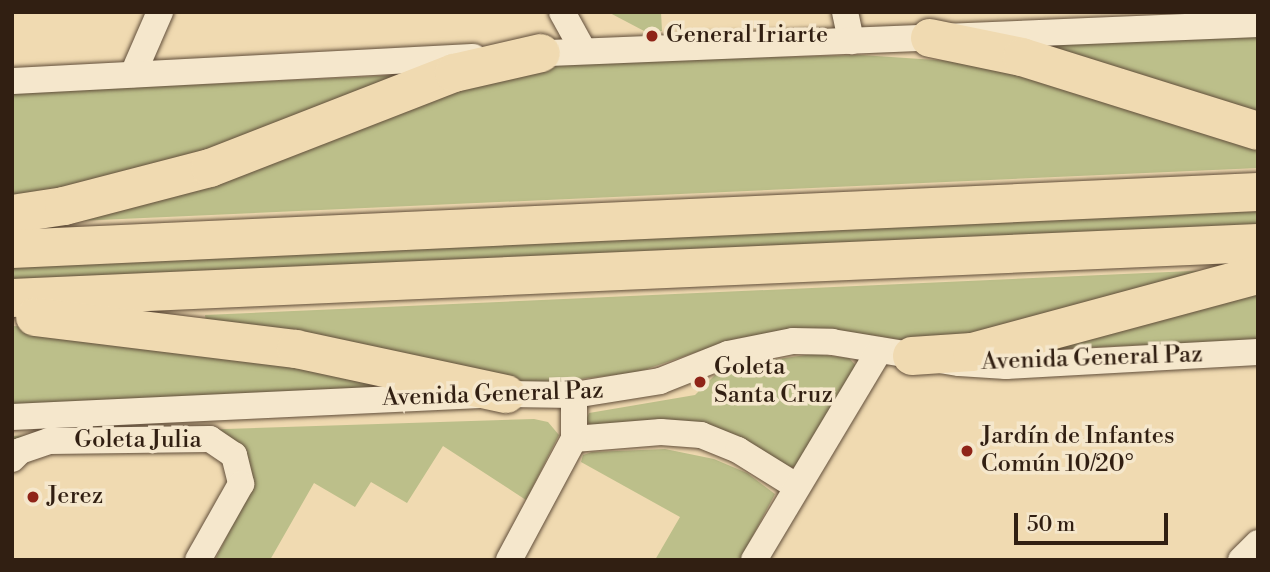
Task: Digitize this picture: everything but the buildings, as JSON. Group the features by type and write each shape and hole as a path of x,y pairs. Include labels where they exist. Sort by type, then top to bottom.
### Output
{"highway":[{"path":"930,38 1022,57 1258,131"},
{"path":"12,214 64,206 175,179 454,73 541,53"},
{"path":"12,249 1258,192"},
{"path":"12,298 1258,243"},
{"path":"896,353 972,352 1258,275"},
{"path":"12,314 296,349 506,394"}],"street":[{"path":"133,74 137,57 160,12"},
{"path":"845,12 850,41"},
{"path":"566,14 583,50"},
{"path":"12,81 583,50 930,38 1152,21 1258,24"},
{"name":"Avenida General Paz","path":"12,417 506,394 575,395 660,380 729,354 783,343 822,341 1006,366 1258,352"},
{"path":"754,560 796,486 896,353"},
{"path":"509,560 574,439 575,395"},
{"path":"574,439 661,432 701,435 738,450 796,486"},
{"name":"Goleta Julia","path":"12,460 20,452 49,441 210,439 234,455 241,484 198,560"},
{"path":"1241,560 1258,543"}],"green space":[{"path":"608,12 661,12 662,31 646,32"},
{"path":"1258,34 1258,119 1037,43"},
{"path":"861,55 951,61 1040,74 1258,140 1258,168 54,222 541,63"},
{"path":"424,74 186,168 12,208 12,93"},
{"path":"1258,211 1258,225 12,281 12,267"},
{"path":"1237,269 1025,330 902,340 837,330 785,330 735,339 638,372 556,382 521,382 206,322 205,315"},
{"path":"1258,286 1258,340 1032,350"},
{"path":"12,326 84,328 450,392 12,407"},
{"path":"813,354 849,358 858,368 798,465 789,468 590,425 586,420 589,413 695,395 716,374 742,364"},
{"path":"534,419 548,422 559,435 526,500 443,446 407,503 371,482 355,507 314,483 270,560 215,560 241,508 235,446 12,445 12,436"},
{"path":"665,449 714,459 747,473 775,494 740,560 655,560 680,517 581,462 583,455 592,452"}],"place":[{"name":"General Iriarte","path":"652,36"},
{"name":"Goleta Santa Cruz","path":"700,382"},
{"name":"Jardín de Infantes Común 10/20°","path":"967,451"},
{"name":"Jerez","path":"33,497"}]}
